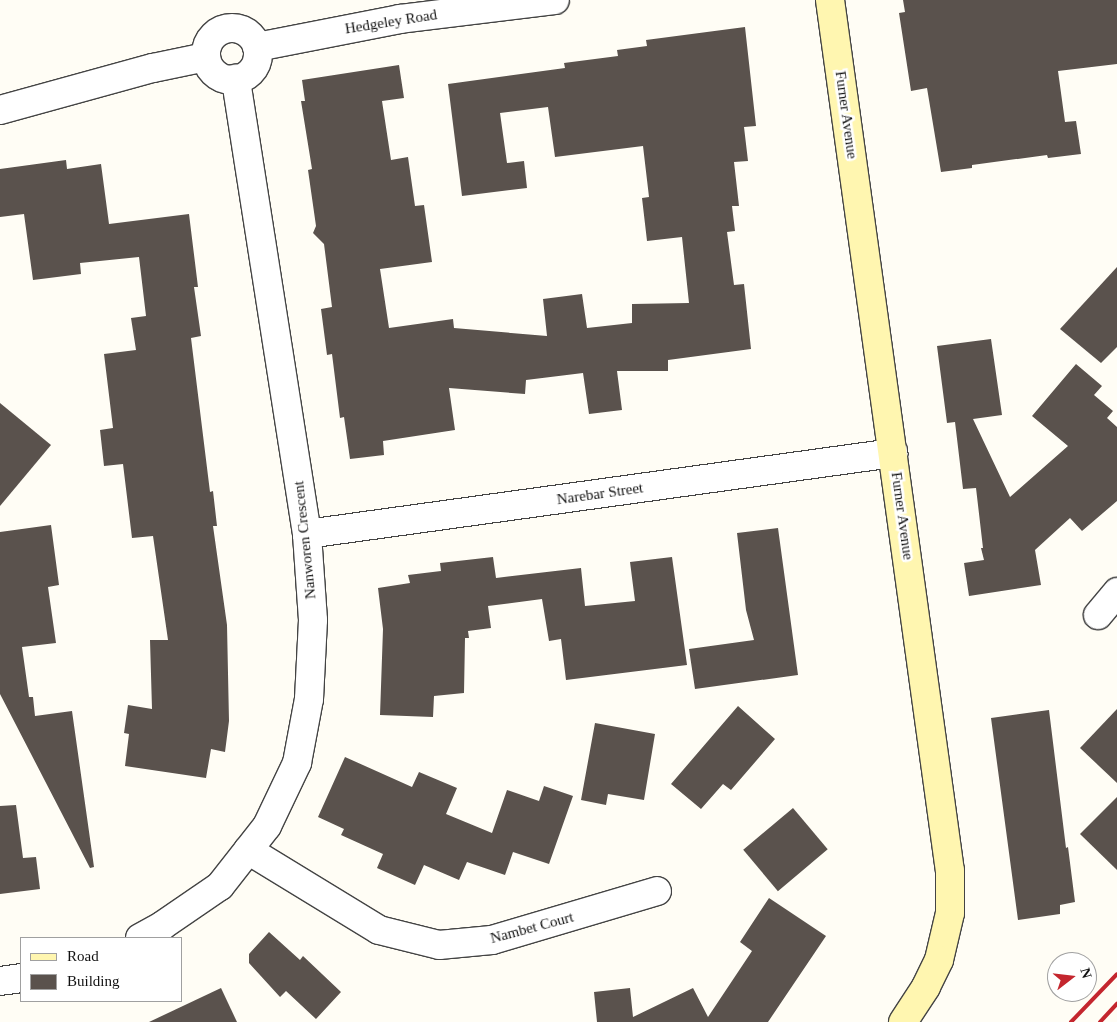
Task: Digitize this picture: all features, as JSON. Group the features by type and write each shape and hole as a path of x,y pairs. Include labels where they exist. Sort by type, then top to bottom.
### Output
{"street":[{"name":"Hedgeley Road","path":"257,47 399,10 555,0"},
{"name":"Furner Avenue","path":"830,0 951,886 950,913 939,960 922,994 903,1022"},
{"path":"227,28 246,32 257,47 258,58 254,68 246,75 236,79 226,79 216,74 210,67 206,57 207,47 211,38 227,28"},
{"path":"0,110 153,68 206,57"},
{"name":"Nanworen Crescent","path":"142,937 163,925 220,886 267,826 297,763 309,699 313,620 307,534 236,79"},
{"name":"Narebar Street","path":"307,534 893,453"},
{"path":"1098,614 1117,592"},
{"name":"Nambet Court","path":"248,850 379,930 438,945 492,940 657,891"},
{"path":"0,981 20,978"}],"building":[{"path":"903,0 1117,0 1117,64 1058,71 1065,122 1076,121 1081,154 1048,158 1047,155 972,165 972,168 941,172 927,88 911,91 899,13 905,12"},
{"path":"745,27 756,126 744,127 748,161 734,162 739,206 732,206 735,231 727,232 734,285 744,284 751,349 668,360 668,371 617,371 622,410 589,414 583,373 526,380 525,394 449,388 455,430 383,441 384,455 350,459 344,417 340,418 332,354 327,355 321,309 332,307 324,244 313,233 316,226 308,170 312,169 301,101 305,101 302,80 399,65 404,98 382,101 391,160 408,157 415,206 424,205 432,262 380,269 389,328 453,319 454,328 547,336 543,299 582,294 587,328 632,323 632,304 689,303 682,237 647,241 642,198 649,197 643,146 555,157 548,107 500,113 507,163 524,161 527,188 462,196 448,84 565,68 564,63 618,56 617,50 647,46 646,40"},
{"path":"66,160 67,169 101,164 109,224 189,214 198,287 194,287 201,336 191,338 210,492 213,491 217,526 213,526 227,625 229,721 225,752 211,749 206,778 125,766 129,734 124,733 128,705 152,709 150,640 168,640 153,536 132,538 123,464 104,466 100,430 113,428 104,354 136,350 131,318 146,316 139,257 80,263 81,274 33,280 24,214 0,217 0,169"},
{"path":"1117,267 1117,347 1101,363 1060,329"},
{"path":"991,339 1002,415 973,419 1010,497 1068,446 1032,416 1076,364 1102,386 1094,395 1113,411 1107,418 1117,427 1117,501 1082,531 1070,518 1035,550 1041,585 969,596 964,563 984,560 981,548 983,548 976,488 963,489 955,422 947,423 937,346"},
{"path":"0,403 51,445 0,506"},
{"path":"51,525 59,585 48,587 56,643 22,647 29,697 33,697 35,716 72,711 94,867 90,868 0,694 0,532"},
{"path":"778,528 798,675 695,689 689,649 754,640 746,610 737,533"},
{"path":"493,557 496,578 581,568 585,606 635,601 630,562 672,557 687,665 566,680 561,639 549,641 542,599 488,606 491,628 468,631 469,638 465,638 464,693 434,696 433,717 380,715 383,629 378,588 410,583 408,575 441,571 440,563"},
{"path":"738,706 775,739 731,790 723,784 701,809 671,784"},
{"path":"1117,709 1117,783 1080,748"},
{"path":"1049,710 1066,848 1068,847 1075,902 1060,905 1060,914 1018,920 991,718"},
{"path":"595,723 655,734 644,800 608,794 606,805 581,800"},
{"path":"345,757 412,787 419,772 457,788 446,814 492,833 507,790 539,801 544,786 573,796 549,864 513,852 505,875 467,862 459,880 424,865 415,885 377,868 383,854 341,835 344,829 318,817"},
{"path":"1117,797 1117,870 1080,834"},
{"path":"16,805 23,858 36,857 40,889 0,894 0,806"},
{"path":"793,808 828,849 778,891 743,850"},
{"path":"769,898 826,936 768,1022 597,1022 594,992 630,988 633,1017 693,988 708,1017 752,951 740,942"},
{"path":"269,932 300,960 303,956 341,992 316,1019 286,991 280,997 249,963 249,954"},
{"path":"221,988 237,1022 149,1022"}],"railway":[{"path":"1071,1022 1117,974"},
{"path":"1100,1022 1117,1004"}]}
